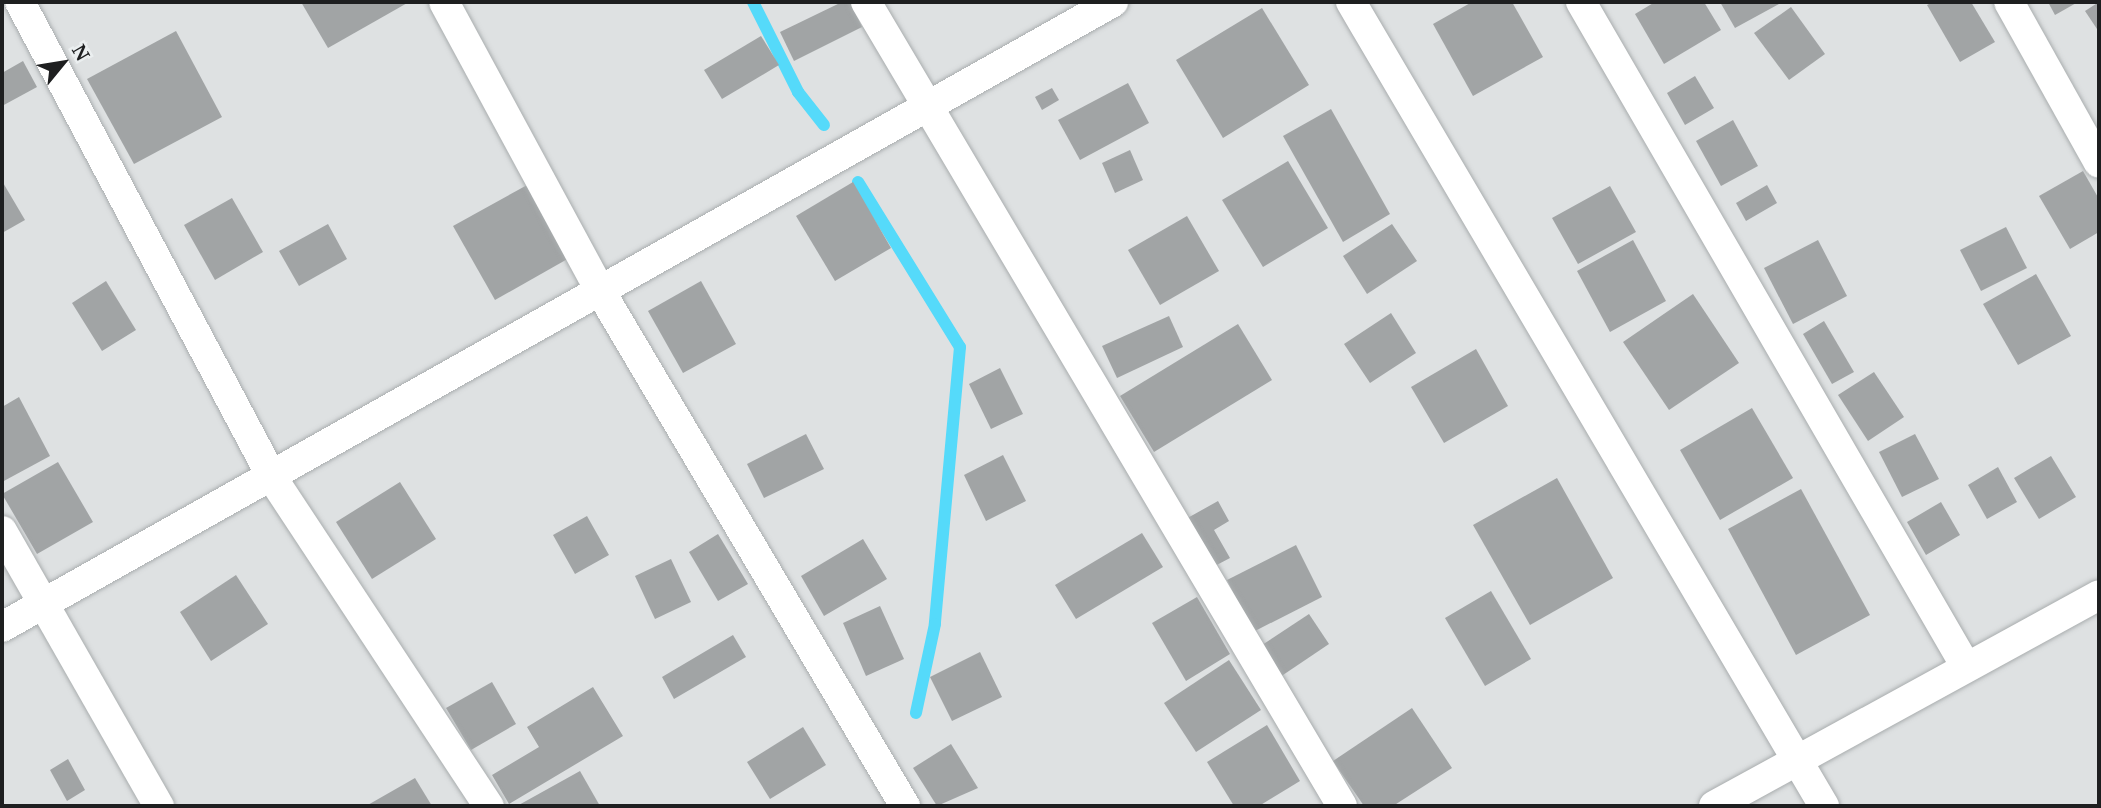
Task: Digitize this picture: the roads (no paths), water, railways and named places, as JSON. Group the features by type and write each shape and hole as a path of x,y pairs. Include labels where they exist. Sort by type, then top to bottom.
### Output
{"street":[{"path":"20,2 273,479 489,806"},
{"path":"444,2 602,294 905,806"},
{"path":"866,2 924,105 1342,806"},
{"path":"2,627 273,479 602,294 924,105 1113,2"},
{"path":"1351,2 1824,806"},
{"path":"1581,2 1965,665"},
{"path":"2009,2 2099,163"},
{"path":"2,531 159,806"},
{"path":"1714,806 1965,665 2099,595"}],"waterway":[{"path":"753,2 798,92 824,125"},
{"path":"858,182 960,347 935,624 916,713"}]}
